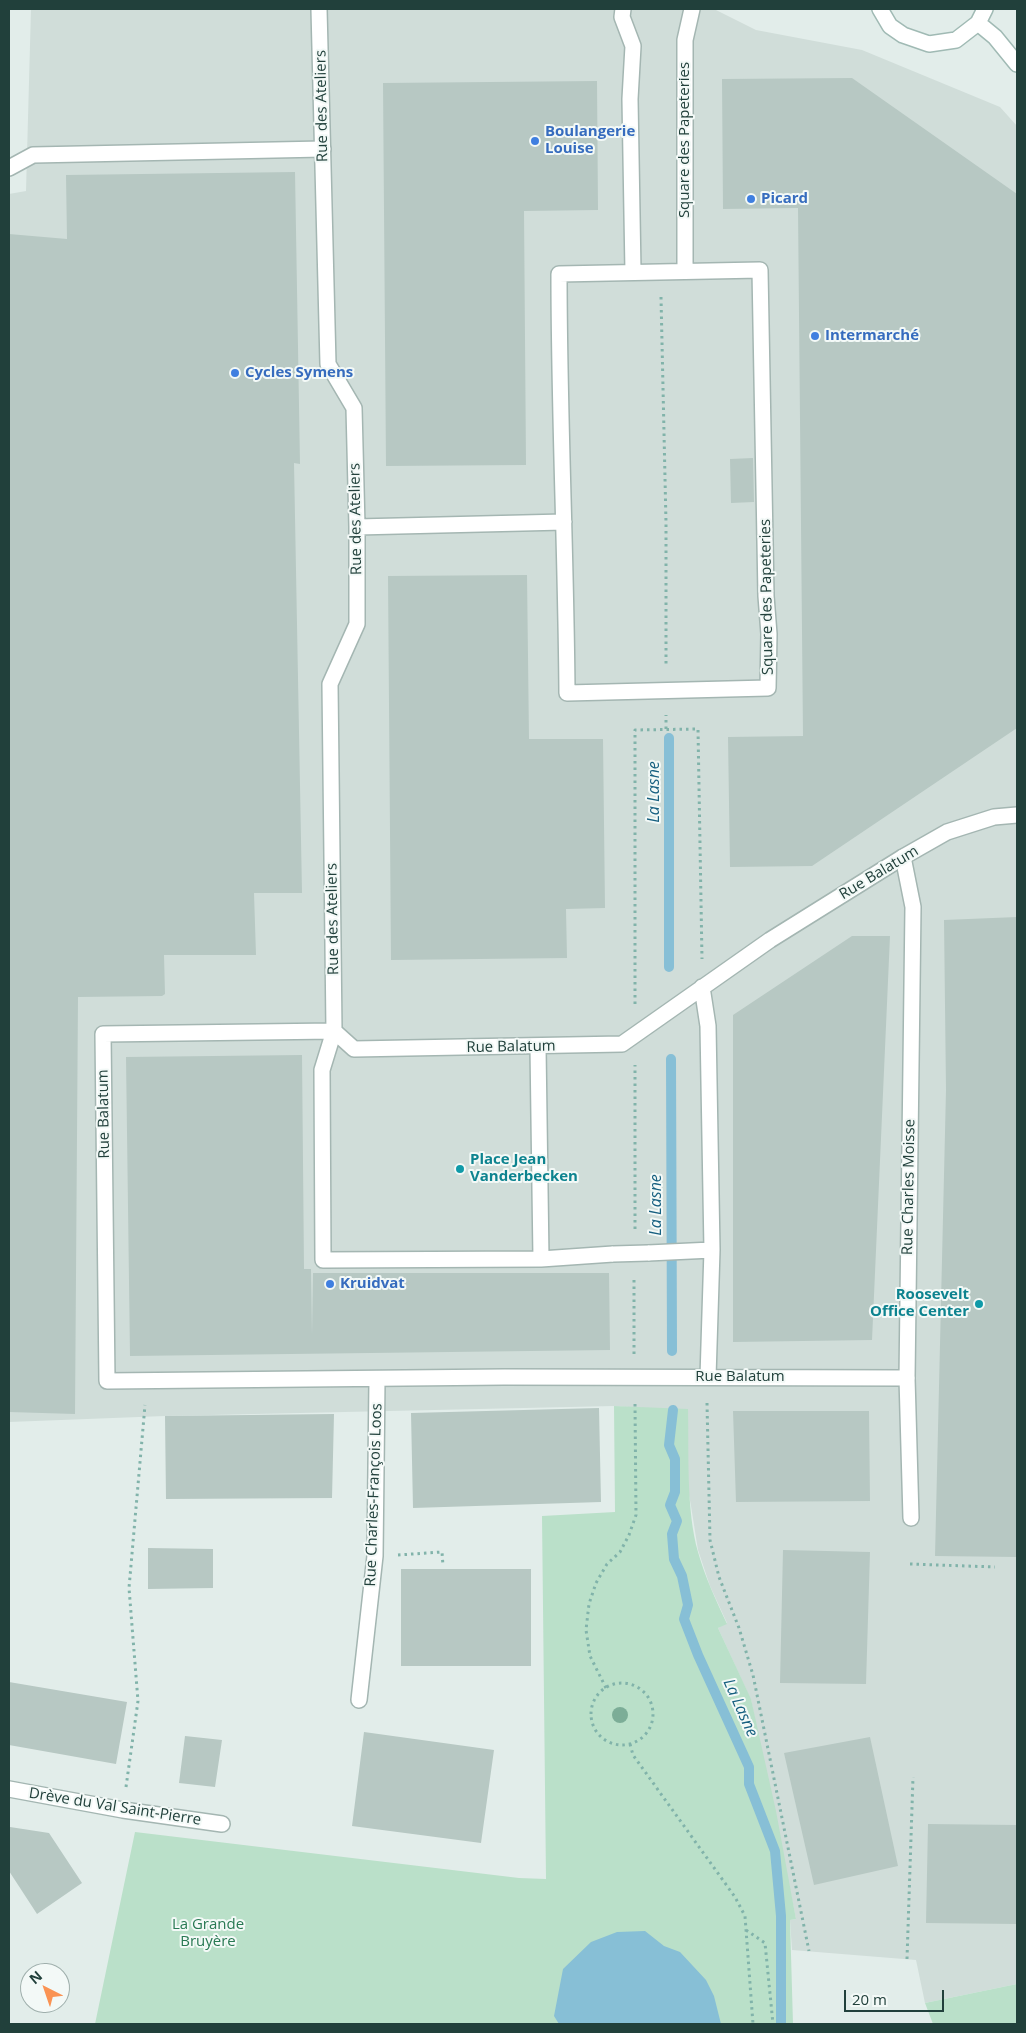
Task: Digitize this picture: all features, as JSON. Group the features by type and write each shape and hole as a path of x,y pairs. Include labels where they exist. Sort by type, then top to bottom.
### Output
{"street":[{"name":"Rue des Ateliers","path":"319,9 328,364 354,408 357,528 357,624 330,684 334,1031"},
{"path":"623,9 622,17 633,46 630,99 634,272"},
{"name":"Square des Papeteries","path":"685,271 685,40 692,9"},
{"path":"880,9 890,26 903,35 929,44 956,40 978,23 985,9"},
{"path":"978,23 995,37 1017,64"},
{"path":"9,168 33,155 323,149"},
{"name":"Square des Papeteries","path":"760,270 766,596 769,634 768,688 567,693 559,361 559,274 660,272 760,270"},
{"path":"357,528 564,522"},
{"name":"Rue Balatum","path":"907,1378 504,1377 377,1380 107,1381 103,1034 334,1031 354,1049 622,1044 770,940 903,857 947,832 994,816 1017,815"},
{"name":"Rue Charles Moisse","path":"903,857 913,907 907,1378 911,1518"},
{"path":"702,987 708,1026 712,1250 708,1377"},
{"path":"334,1031 322,1070 323,1260 541,1259 712,1250"},
{"path":"538,1046 541,1259"},
{"name":"Rue Charles-François Loos","path":"359,1700 375,1556 377,1380"},
{"name":"Drève du Val Saint-Pierre","path":"9,1789 123,1810 222,1824"}],"path":[{"path":"660,272 666,523 666,729"},
{"path":"635,1230 635,730 698,730 702,987"},
{"path":"606,1688 590,1656 586,1630 589,1604 596,1583 608,1564 620,1552 629,1535 636,1515 634,1270"},
{"path":"123,1810 138,1701 129,1588 148,1381"},
{"path":"706,1424 710,1540 719,1577 739,1628 752,1675 809,1951"},
{"path":"375,1556 442,1552 443,1566"},
{"path":"910,1564 996,1568"},
{"path":"616,1684 626,1684 640,1690 651,1703 653,1712 647,1732 630,1744 621,1746 611,1744 602,1738 592,1722 593,1702 606,1688 616,1684"},
{"path":"630,1744 633,1755 735,1897 745,1916 753,2024"},
{"path":"907,1959 913,1777"},
{"path":"746,1930 765,1943 774,2024"}],"shaded area":[{"path":"31,9 714,9 756,30 862,50 1000,107 1017,126 1017,1984 925,2003 916,1960 792,1950 790,1920 796,1919 751,1700 718,1628 727,1623 710,1586 698,1550 673,1410 614,1406 165,1416 9,1422 9,194 26,191"}],"green space":[{"name":"La Grande Bruyère","path":"614,1406 688,1409 689,1481 694,1536 704,1570 727,1624 718,1628 751,1699 776,1811 796,1919 790,1920 793,2024 95,2024 135,1832 519,1878 546,1879 542,1516 615,1512"},
{"path":"1017,1984 1017,2024 933,2024 925,2003"}],"water":[{"path":"645,1931 664,1946 680,1952 706,1980 714,1996 721,2024 559,2024 554,2016 563,1969 591,1942 617,1932"}],"building":[{"path":"852,78 1017,194 1017,728 812,866 730,867 728,737 803,736 798,208 723,209 722,79"},
{"path":"597,81 598,210 524,211 526,465 386,466 383,83"},
{"path":"295,172 300,464 294,463 302,893 254,893 256,955 164,955 165,994 162,996 78,997 75,1414 9,1412 9,234 67,239 66,175"},
{"path":"753,458 754,502 731,503 730,459"},
{"path":"527,575 529,739 603,739 605,908 566,909 567,958 391,960 388,576"},
{"name":"Roosevelt Office Center","path":"1017,917 1017,1557 935,1556 946,1090 944,920"},
{"path":"852,936 890,936 872,1340 733,1342 733,1015"},
{"path":"302,1055 304,1269 311,1269 312,1335 313,1273 609,1273 610,1350 130,1356 126,1057"},
{"path":"599,1408 601,1502 413,1508 411,1413"},
{"path":"733,1411 869,1411 870,1501 736,1502"},
{"path":"334,1414 332,1498 166,1499 165,1416"},
{"path":"148,1548 213,1549 213,1588 148,1589"},
{"path":"783,1550 870,1552 866,1684 780,1683"},
{"path":"401,1569 531,1569 531,1666 401,1666"},
{"path":"9,1682 127,1702 116,1764 9,1745"},
{"path":"364,1732 494,1750 481,1843 352,1826"},
{"path":"185,1736 222,1740 215,1787 179,1783"},
{"path":"870,1737 898,1866 814,1885 784,1753"},
{"path":"928,1824 1017,1825 1017,1924 926,1923"},
{"path":"10,1827 49,1833 82,1883 37,1914 9,1871"}],"waterway":[{"name":"La Lasne","path":"669,738 669,967"},
{"name":"La Lasne","path":"671,1059 672,1351"},
{"name":"La Lasne","path":"673,1410 669,1445 675,1459 675,1492 670,1505 677,1521 672,1534 674,1559 682,1576 688,1605 684,1619 698,1655 749,1767 749,1784 775,1851 781,1916 781,2024"}],"place":[{"name":"Boulangerie Louise","path":"535,141"},
{"name":"Picard","path":"751,199"},
{"name":"Intermarché","path":"815,336"},
{"name":"Cycles Symens","path":"235,373"},
{"name":"Place Jean Vanderbecken","path":"460,1169"},
{"name":"Kruidvat","path":"330,1284"},
{"name":"Roosevelt Office Center","path":"979,1304"}]}
